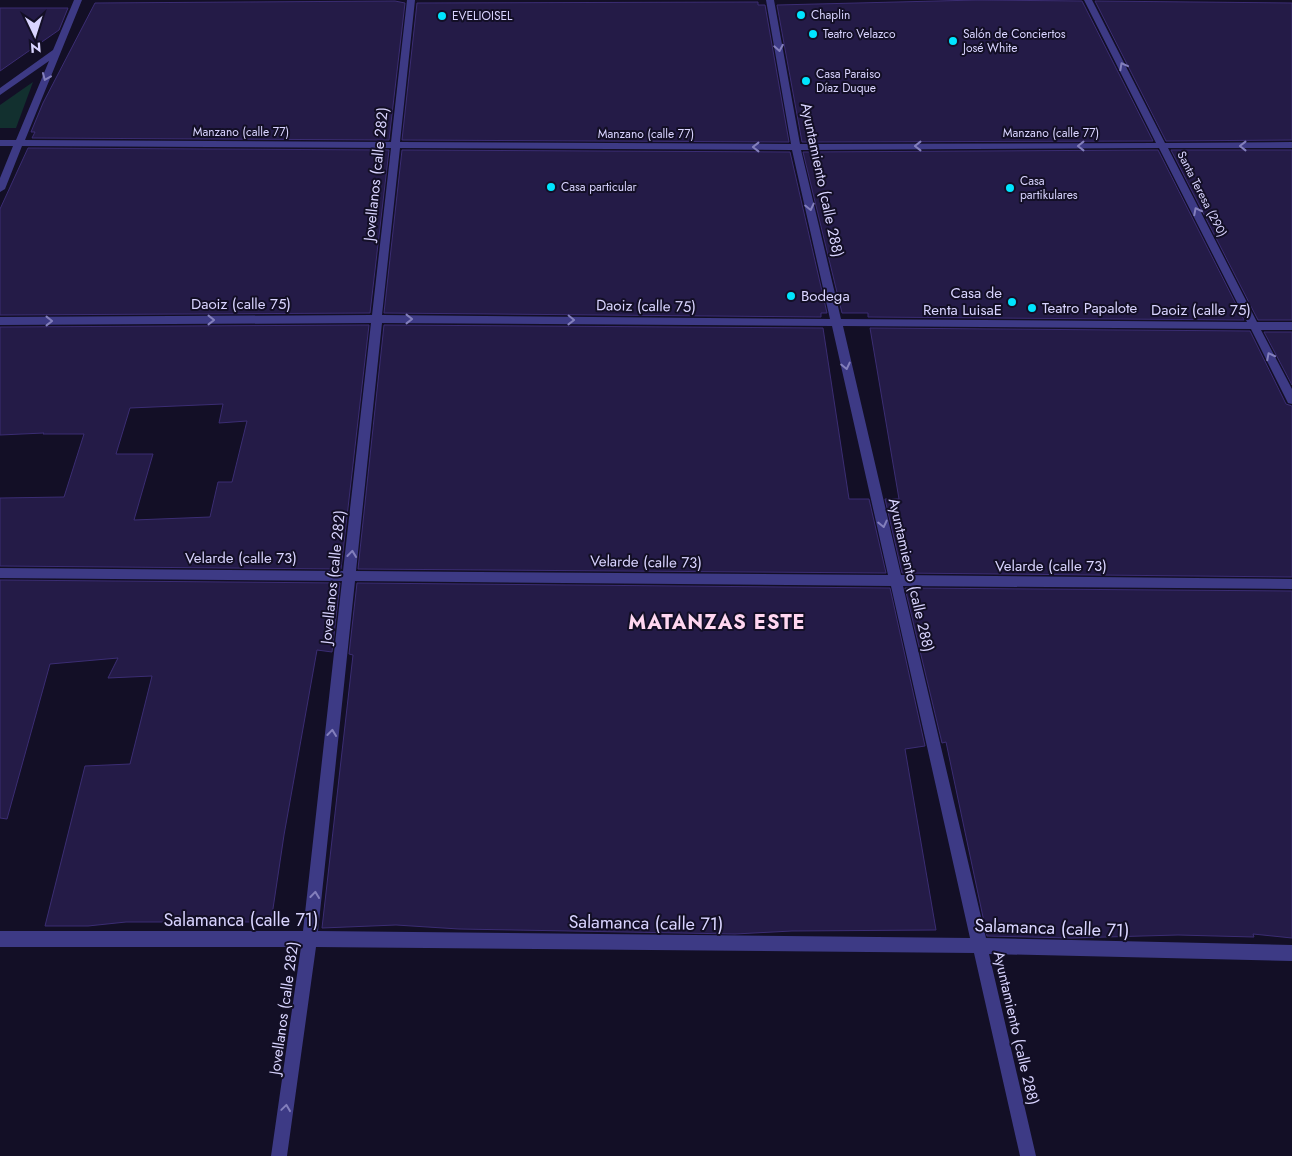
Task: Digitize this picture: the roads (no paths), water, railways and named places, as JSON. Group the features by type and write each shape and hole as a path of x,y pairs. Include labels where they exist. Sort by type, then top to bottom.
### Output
{"street":[{"path":"0,189 78,0"},
{"name":"Jovellanos (calle 282)","path":"279,1156 310,938 411,0"},
{"name":"Ayuntamiento (calle 288)","path":"770,0 796,147 1028,1156"},
{"name":"Santa Teresa (290)","path":"1088,0 1292,400"},
{"path":"0,92 57,51"},
{"name":"Manzano (calle 77)","path":"0,144 796,147 1292,146"},
{"name":"Daoiz (calle 75)","path":"0,321 377,319 1292,326"},
{"name":"Velarde (calle 73)","path":"0,573 1292,584"},
{"name":"Salamanca (calle 71)","path":"0,939 310,938 980,944 1292,953"}],"place":[{"name":"Chaplin","path":"801,15"},
{"name":"EVELIOISEL","path":"442,16"},
{"name":"Teatro Velazco","path":"813,34"},
{"name":"Salón de Conciertos José White","path":"953,41"},
{"name":"Casa Paraiso Díaz Duque","path":"806,81"},
{"name":"Casa particular","path":"551,187"},
{"name":"Casa partikulares","path":"1010,188"},
{"name":"Bodega","path":"791,296"},
{"name":"Casa de Renta LuisaE","path":"1012,302"},
{"name":"Teatro Papalote","path":"1032,308"}],"district":[{"name":"MATANZAS ESTE","path":"717,622"}]}
